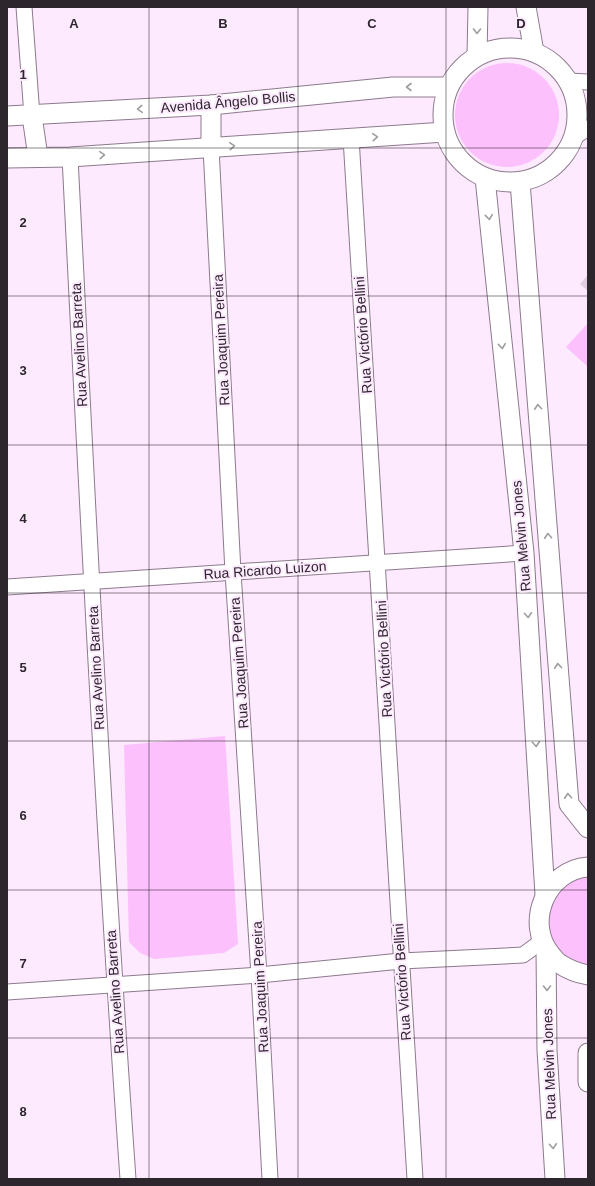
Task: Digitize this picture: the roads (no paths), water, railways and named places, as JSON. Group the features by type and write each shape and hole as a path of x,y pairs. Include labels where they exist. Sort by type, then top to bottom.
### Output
{"street":[{"path":"24,7 32,116 38,157"},
{"path":"477,56 478,7"},
{"path":"526,7 534,52"},
{"path":"515,48 534,52 553,64 568,81 575,99 580,133 565,154 553,167 537,177 520,182 503,182 485,178 471,170 460,160 450,147 442,117 443,102 448,87 456,74 465,64 477,56 495,49 515,48"},
{"path":"568,81 588,82"},
{"name":"Avenida Ângelo Bollis","path":"7,116 32,116 210,105 394,87 448,87"},
{"path":"210,105 211,148"},
{"path":"7,158 70,157 445,132"},
{"name":"Rua Victório Bellini","path":"351,138 415,1179"},
{"name":"Rua Joaquim Pereira","path":"211,148 234,572 270,1179"},
{"name":"Rua Avelino Barreta","path":"70,157 91,581 114,984 128,1179"},
{"name":"Rua Melvin Jones","path":"485,178 524,553 545,895 540,910 539,926 544,945 547,1050 555,1179"},
{"name":"Rua Melvin Jones","path":"520,182 569,804 588,828"},
{"name":"Rua Ricardo Luizon","path":"7,587 524,553"},
{"path":"545,895 554,882 566,873 581,867 588,867"},
{"path":"7,992 259,975 401,961 523,955 544,945 558,963 574,973 588,975"},
{"path":"588,1053 588,1082"}]}
